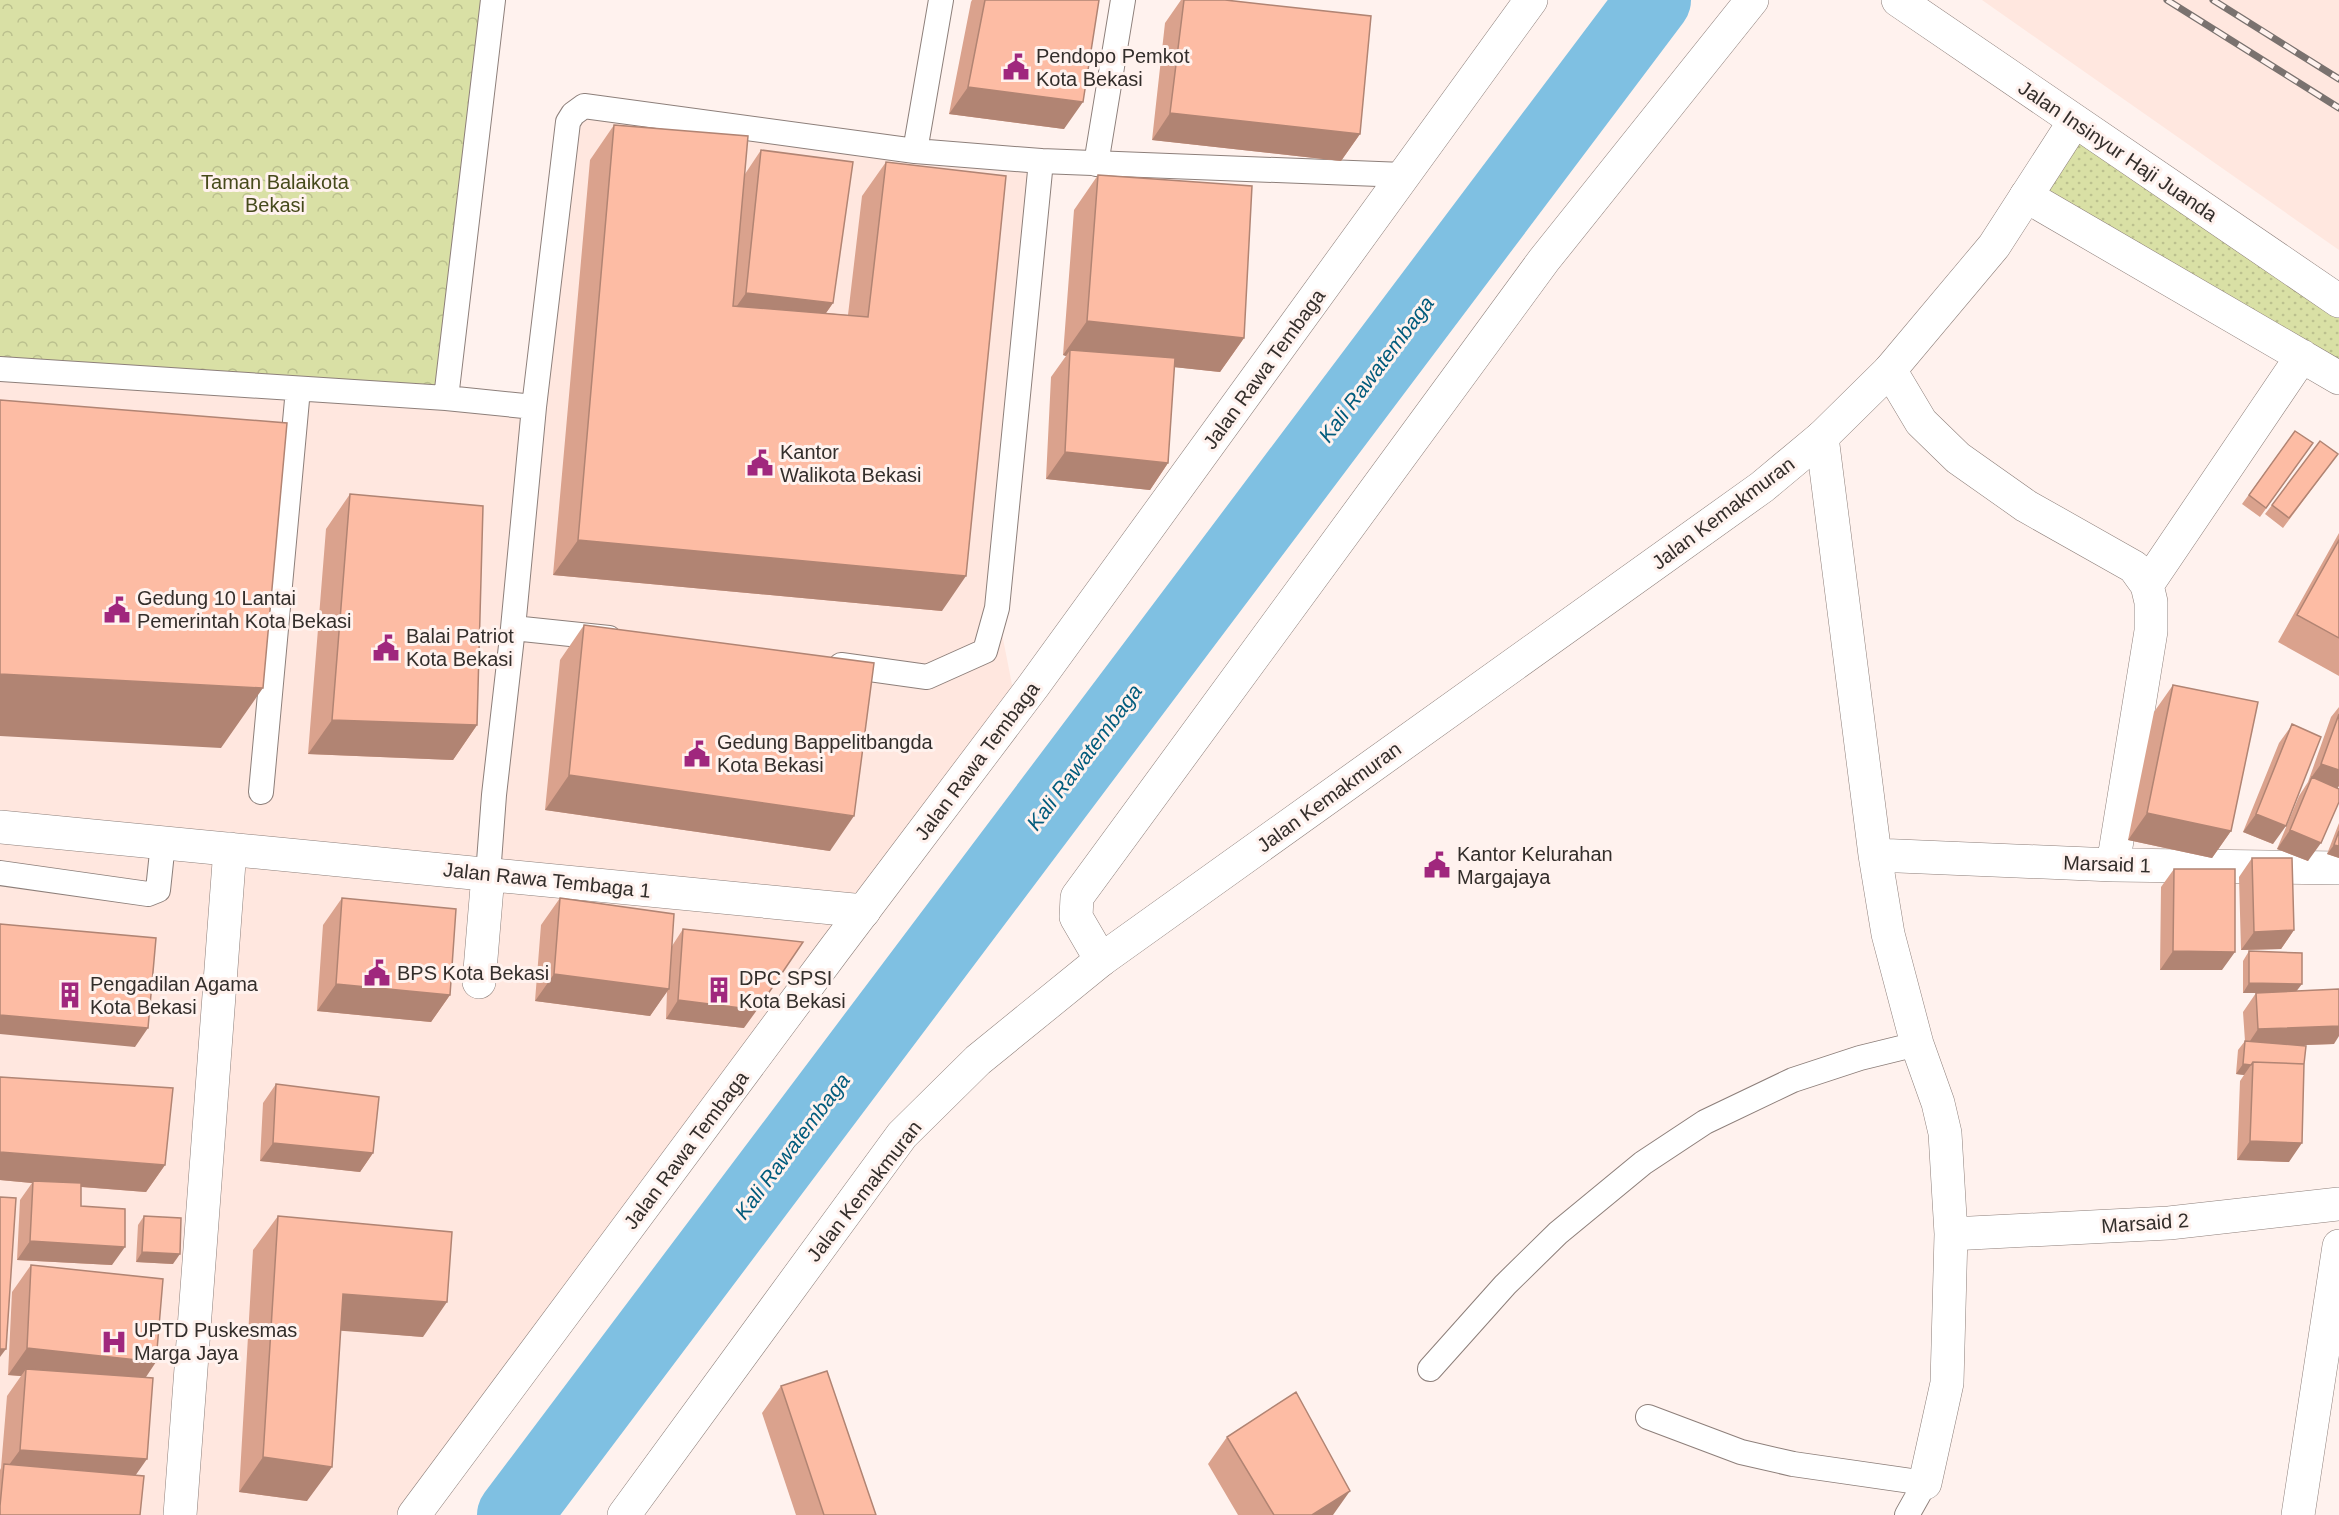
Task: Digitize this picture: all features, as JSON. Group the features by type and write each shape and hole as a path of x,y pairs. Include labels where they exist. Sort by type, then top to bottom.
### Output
{"street":[{"name":"Jalan Rawa Tembaga","path":"414,1515 1035,685 1531,0"},
{"path":"1101,960 1076,917 1077,897 1544,260 1752,0"},
{"name":"Jalan Insinyur Haji Juanda","path":"1898,0 2339,301"},
{"name":"Jalan Kemakmuran","path":"624,1515 903,1135 978,1060 1101,960 1762,487 1822,437 1890,370 1994,246 2074,122"},
{"path":"2025,196 2339,378"},
{"path":"2147,585 2302,356"},
{"path":"1890,370 1921,422 1959,458 2026,506 2134,567 2147,585 2151,602 2151,631 2113,865"},
{"path":"1822,437 1875,855 1888,934 1917,1044 1938,1103 1945,1133 1951,1234 1947,1383 1925,1483"},
{"name":"Jalan Rawa Tembaga 1","path":"0,827 864,911"},
{"path":"180,1515 230,849"},
{"name":"Marsaid 1","path":"1875,855 2113,865 2339,868"},
{"path":"479,982 488,875"},
{"name":"Marsaid 2","path":"1951,1234 2169,1223 2339,1204"},
{"path":"2298,1515 2339,1246"}],"lane":[{"path":"446,398 493,0"},
{"path":"915,151 941,0"},
{"path":"1096,164 1123,0"},
{"path":"488,875 494,795 534,407 568,122 573,114 584,106 915,151 1041,161 1404,176"},
{"path":"815,661 927,677 985,651 997,608 1041,161"},
{"path":"0,369 446,398 534,407"},
{"path":"261,792 298,388"},
{"path":"513,628 630,640"},
{"path":"0,873 148,894 158,890 163,843"},
{"path":"1430,1369 1505,1286 1558,1233 1652,1157 1705,1122 1793,1080 1860,1058 1917,1044"},
{"path":"1648,1417 1752,1454 1793,1464 1925,1483 1907,1515"}],"shaded area":[{"path":"1982,0 2339,0 2339,250"},
{"path":"584,106 1041,161 997,608 1015,700 431,1515 0,1515 0,369 533,407 568,122"}],"green space":[{"name":"Taman Balaikota Bekasi","path":"0,0 492,0 446,398 0,369"},
{"path":"2074,122 2339,301 2339,378 2026,196"}],"building":[{"name":"Pendopo Pemkot Kota Bekasi","path":"985,0 1099,0 1083,102 968,87"},
{"path":"1184,0 1225,0 1371,16 1360,134 1170,113"},
{"name":"Kantor Walikota Bekasi","path":"614,125 748,136 733,306 868,317 886,162 1006,176 966,576 578,540"},
{"path":"761,150 853,162 833,303 746,293"},
{"path":"1098,175 1252,186 1244,338 1087,321"},
{"path":"1070,350 1175,358 1168,463 1065,452"},
{"name":"Gedung 10 Lantai Pemerintah Kota Bekasi","path":"0,400 287,423 263,688 0,674"},
{"path":"2295,431 2313,443 2266,508 2249,495"},
{"path":"2320,441 2338,454 2289,518 2272,505"},
{"name":"Balai Patriot Kota Bekasi","path":"350,494 483,506 477,725 332,720"},
{"path":"2339,540 2339,638 2297,615"},
{"name":"Gedung Bappelitbangda Kota Bekasi","path":"584,625 874,663 854,816 569,775"},
{"path":"2173,685 2258,702 2231,831 2147,813"},
{"path":"2339,714 2339,770 2321,764"},
{"path":"2292,724 2321,737 2286,826 2256,814"},
{"path":"2312,777 2339,789 2339,802 2321,843 2290,830"},
{"path":"2339,831 2339,846 2334,845"},
{"path":"2252,858 2292,858 2294,930 2254,932"},
{"path":"2174,869 2235,869 2235,952 2173,951"},
{"path":"342,898 456,909 450,995 336,984"},
{"path":"560,898 674,914 669,989 554,974"},
{"name":"Pengadilan Agama Kota Bekasi","path":"0,924 156,938 148,1028 0,1015"},
{"name":"DPC SPSI Kota Bekasi","path":"683,929 803,942 757,1010 678,1000"},
{"path":"2249,951 2302,953 2302,984 2249,983"},
{"path":"2339,989 2339,1026 2258,1029 2256,993"},
{"path":"2245,1041 2306,1046 2304,1064 2253,1062 2251,1065 2243,1064"},
{"path":"2253,1062 2304,1064 2302,1143 2250,1141"},
{"path":"0,1077 173,1088 165,1165 0,1152"},
{"path":"276,1084 379,1097 373,1153 273,1143"},
{"path":"33,1181 81,1183 81,1206 125,1209 125,1247 30,1241"},
{"path":"0,1197 16,1198 6,1349 0,1349"},
{"path":"144,1216 181,1218 180,1254 142,1252"},
{"path":"278,1216 452,1232 447,1302 343,1294 332,1467 263,1457"},
{"path":"31,1265 163,1279 156,1362 27,1348"},
{"path":"26,1369 153,1378 147,1459 20,1450"},
{"path":"827,1371 876,1515 824,1515 781,1386"},
{"path":"1296,1392 1350,1491 1312,1515 1274,1515 1227,1437"},
{"path":"4,1464 144,1476 140,1515 0,1515"}],"waterway":[{"name":"Kali Rawatembaga","path":"514,1515 1654,0"}],"railway":[{"path":"2167,0 2339,108"},
{"path":"2213,0 2339,79"}],"place":[{"name":"Pendopo Pemkot Kota Bekasi","path":"1016,67"},
{"name":"Kantor Walikota Bekasi","path":"760,463"},
{"name":"Gedung 10 Lantai Pemerintah Kota Bekasi","path":"117,610"},
{"name":"Balai Patriot Kota Bekasi","path":"386,648"},
{"name":"Gedung Bappelitbangda Kota Bekasi","path":"697,754"},
{"name":"Kantor Kelurahan Margajaya","path":"1437,865"},
{"name":"BPS Kota Bekasi","path":"377,973"},
{"name":"DPC SPSI Kota Bekasi","path":"719,990"},
{"name":"Pengadilan Agama Kota Bekasi","path":"70,995"},
{"name":"UPTD Puskesmas Marga Jaya","path":"114,1342"}]}
